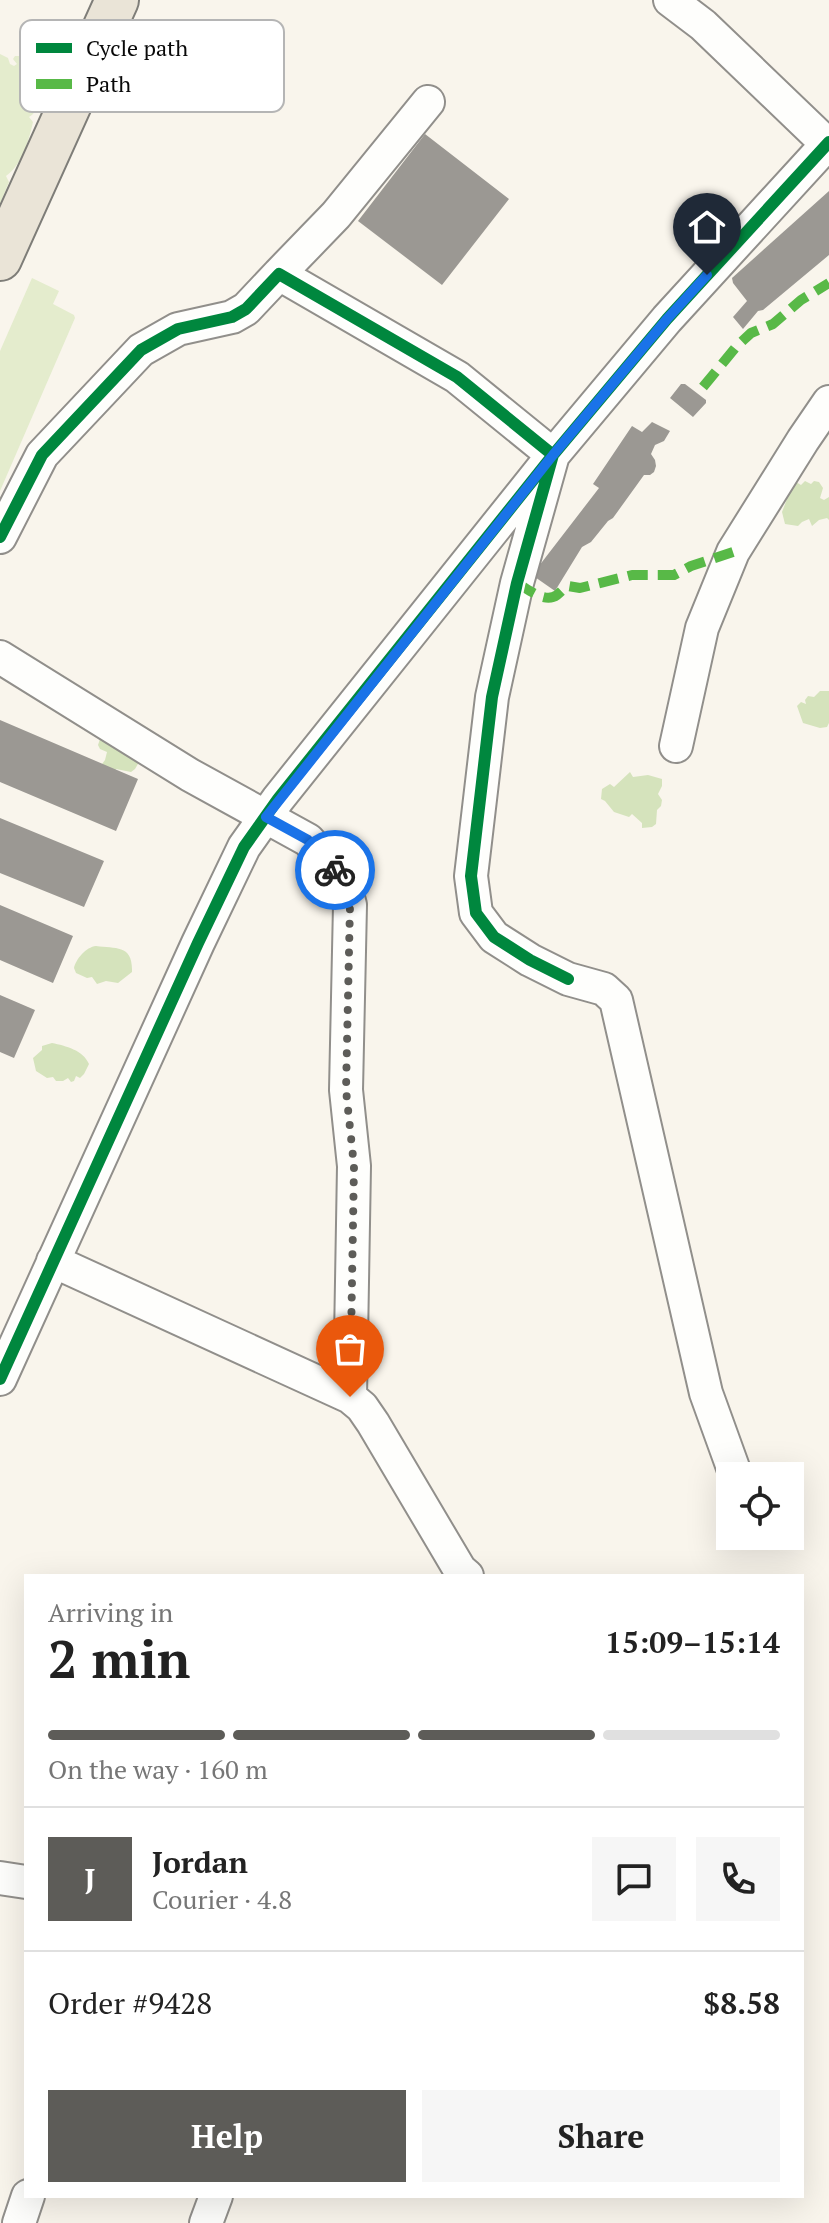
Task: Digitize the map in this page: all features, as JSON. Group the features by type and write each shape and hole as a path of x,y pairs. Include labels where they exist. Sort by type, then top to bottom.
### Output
{"main road":[{"path":"108,20 117,0"},
{"path":"0,259 66,112"}],"street":[{"path":"0,1379 244,847 553,455 667,319 828,143 703,25 670,0"},
{"path":"0,537 42,455 141,350 178,329 232,317 246,309 336,215 428,102"},
{"path":"279,274 457,377 553,455"},
{"path":"676,746 702,628 733,552 829,402"},
{"path":"553,455 514,595 492,697 471,876 476,913 494,937 530,960 568,979 604,989 616,1000 706,1393 731,1462"},
{"path":"0,657 190,775 308,840 343,879 350,905 346,1090 354,1166 350,1397"},
{"path":"53,1261 350,1397 373,1423 465,1574"},
{"path":"0,1878 24,1882"},
{"path":"19,2223 27,2198"},
{"path":"206,2223 215,2198"}],"green space":[{"path":"0,54 14,66 17,64 13,59 20,56 20,112 35,112 29,117 33,122 24,152 6,176 9,182 0,204"},
{"path":"32,278 59,291 53,304 75,318 0,491 0,351"},
{"path":"805,481 811,484 819,482 823,488 820,498 824,500 829,497 829,520 819,520 812,526 809,519 798,526 785,524 782,512 787,499 784,495 789,486 794,486 796,482 801,485"},
{"path":"820,691 829,691 829,723 827,727 820,728 803,723 797,706 801,702 806,704 808,696 814,697"},
{"path":"104,737 142,757 135,769 131,772 116,769 114,773 102,764 107,752 98,745"},
{"path":"630,772 633,777 648,775 662,779 658,794 662,800 661,806 657,810 656,824 652,827 642,828 642,823 632,814 629,817 614,812 601,799 602,789 610,784 614,787"},
{"path":"96,946 126,952 132,963 132,972 118,983 106,981 97,984 92,977 76,973 74,968 79,957"},
{"path":"52,1043 83,1055 89,1064 80,1078 76,1076 71,1082 68,1078 56,1081 36,1071 33,1058 42,1046"}],"building":[{"path":"425,134 509,199 442,285 358,221"},
{"path":"829,191 829,255 758,311 743,329 733,317 747,301 732,278"},
{"path":"681,384 706,400 693,417 670,398"},
{"path":"652,422 670,431 664,441 655,445 651,454 656,466 654,472 644,475 613,518 591,542 582,547 555,591 532,575 599,488 593,484 632,426 642,432"},
{"path":"0,720 138,779 116,831 0,782"},
{"path":"0,818 104,861 84,907 0,873"},
{"path":"0,905 73,936 53,983 0,960"},
{"path":"0,995 35,1010 14,1058 0,1052"}],"marked path":[{"path":"703,387 751,333 773,324 801,300 829,283"},
{"path":"517,583 547,598 568,586 580,588 632,575 674,575 733,552"}],"cycle path":[{"path":"0,1379 244,847 278,799 553,455 667,319 829,142"},
{"path":"0,537 42,455 141,350 178,329 232,317 246,309 279,274 457,377 553,455 517,583 492,697 471,876 476,913 494,937 568,979"}],"way so far":[{"path":"335,870 343,879 350,905 346,1090 354,1166 350,1397"}],"route":[{"path":"335,870 308,840 266,817 553,455 707,275"}]}
